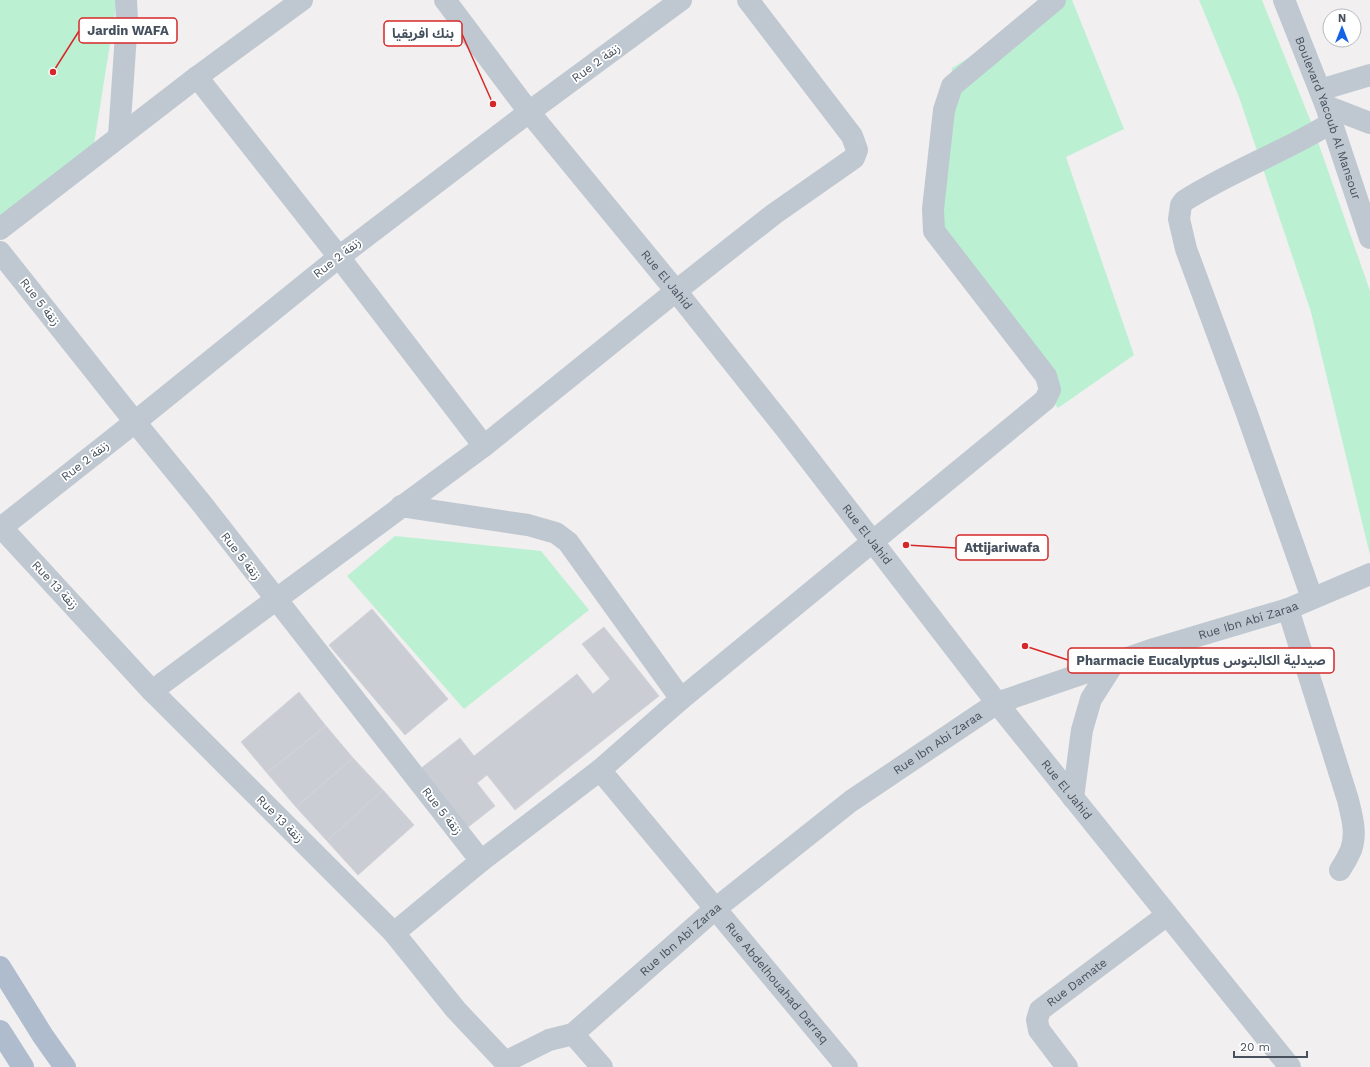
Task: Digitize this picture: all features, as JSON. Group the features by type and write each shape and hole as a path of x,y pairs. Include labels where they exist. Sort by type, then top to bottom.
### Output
{"main road":[{"path":"0,967 43,1036 65,1067"},
{"path":"0,1031 23,1067"}],"street":[{"path":"119,136 127,20 126,0"},
{"path":"0,229 119,136 302,0"},
{"name":"Rue El Jahid","path":"445,0 529,112 676,291 785,428 997,703 1290,1067"},
{"name":"Rue 2 زنقة","path":"1,526 135,422 339,256 529,112 681,0"},
{"path":"152,691 484,446 774,214 854,158 857,150 852,136 748,0"},
{"path":"394,933 481,861 600,770 681,699 1046,400 1050,390 1046,376 934,231 933,209 944,110 952,86 1054,0"},
{"name":"Boulevard Yacoub Al Mansour","path":"1284,0 1326,106 1370,238"},
{"path":"1312,598 1246,411 1186,249 1179,219 1181,205 1184,201 1221,179 1312,135 1326,106 1370,75"},
{"path":"197,77 339,256 484,446"},
{"path":"1326,106 1370,123"},
{"name":"Rue 5 زنقة","path":"0,252 206,510 481,861"},
{"path":"401,506 528,525 556,533 568,542 681,699"},
{"name":"Rue 13 زنقة","path":"1,526 152,691 394,933 502,1064 549,1040 573,1034"},
{"name":"Rue Ibn Abi Zaraa","path":"573,1034 715,909 852,801 997,703 1154,650 1288,609 1370,574"},
{"path":"1288,609 1348,800 1353,824 1354,835 1351,851 1340,870"},
{"path":"1073,798 1082,730 1091,699 1114,663"},
{"name":"Rue Abdelhouahad Darraq","path":"600,770 846,1067"},
{"name":"Rue Damate","path":"1067,1067 1039,1030 1037,1020 1040,1010 1167,915"},
{"path":"573,1034 602,1067"}],"green space":[{"path":"0,0 117,0 94,144 0,221"},
{"path":"1063,0 1072,0 1124,129 1066,157 1134,355 1058,408 938,247 952,68"},
{"path":"1199,0 1262,0 1311,122 1370,291 1370,555 1311,312 1239,97"},
{"path":"395,536 541,551 589,610 464,709 347,576"}],"building":[{"path":"372,609 448,699 405,735 329,645"},
{"path":"604,627 659,696 515,810 487,775 477,783 495,806 467,828 420,769 460,738 474,756 577,674 593,694 610,679 582,644"},
{"path":"299,692 326,726 267,773 241,742"},
{"path":"326,726 353,758 296,807 267,773"},
{"path":"353,758 383,790 327,841 296,807"},
{"path":"383,790 414,825 358,875 327,841"}],"place":[{"name":"Jardin WAFA","path":"53,72"},
{"name":"بنك افريقيا","path":"493,104"},
{"name":"Attijariwafa","path":"906,545"},
{"name":"Pharmacie Eucalyptus صيدلية الكالبتوس","path":"1025,646"}]}
